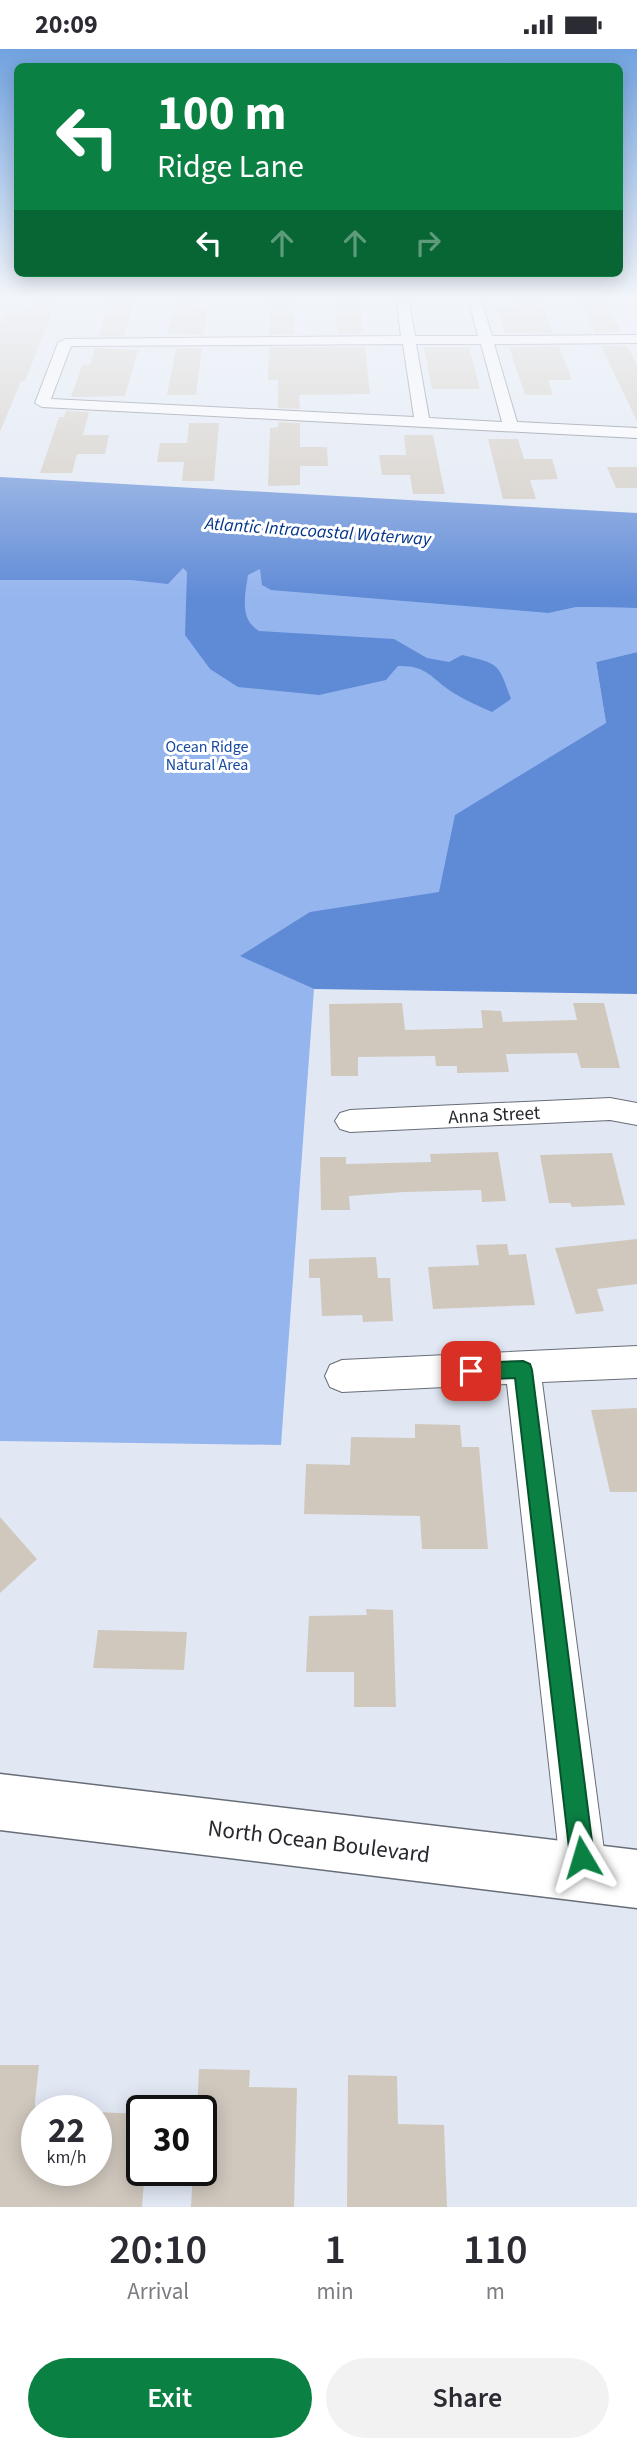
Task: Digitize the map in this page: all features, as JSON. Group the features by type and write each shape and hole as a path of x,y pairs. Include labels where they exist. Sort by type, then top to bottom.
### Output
{"main road":[{"name":"North Ocean Boulevard","path":"0,1802 610,1876"}],"street":[{"path":"44,398 42,403 637,433"},
{"path":"418,398 422,422"},
{"path":"503,398 511,427"},
{"name":"Anna Street","path":"350,1121 610,1109 637,1114"},
{"path":"342,1375 523,1370 637,1362"},
{"path":"523,1370 610,1876"}],"green space":[{"name":"Ocean Ridge Natural Area","path":"0,539 520,562 549,613 577,607 637,608 637,652 596,662 606,723 617,959 253,961 314,989 281,1445 0,1441"}],"water":[{"name":"Atlantic Intracoastal Waterway","path":"0,477 637,513 637,608 577,607 549,613 271,590 262,585 260,569 248,575 245,599 248,620 259,631 394,639 427,658 449,662 462,655 474,658 496,667 511,699 492,712 452,692 428,673 408,666 398,666 386,680 319,695 238,687 210,669 185,635 187,572 183,568 168,584 131,580 0,580"},
{"path":"637,652 637,994 314,989 240,956 310,912 439,892 455,815 606,723 596,662"}],"building":[{"path":"0,398 14,398 0,432"},
{"path":"278,398 299,398 300,409 278,408"},
{"path":"626,398 637,398 637,421"},
{"path":"66,411 89,412 83,435 109,435 105,454 77,454 72,473 40,473 59,417 64,417"},
{"path":"278,422 300,423 300,447 327,447 328,466 300,466 300,485 268,486 270,428 278,427"},
{"path":"189,423 219,423 214,481 182,481 184,462 157,462 160,443 187,443"},
{"path":"404,435 433,435 445,494 413,494 410,475 382,475 379,455 406,455"},
{"path":"488,439 518,439 524,459 552,459 558,479 530,480 536,499 503,499"},
{"path":"607,467 637,467 637,488 616,488"},
{"path":"402,1003 405,1030 483,1028 481,1010 501,1011 503,1022 577,1020 573,1003 604,1003 620,1068 581,1068 577,1053 506,1054 509,1072 457,1073 457,1066 436,1066 435,1056 358,1057 358,1076 331,1076 329,1004"},
{"path":"498,1152 506,1201 482,1202 481,1190 404,1192 349,1196 350,1210 321,1210 320,1157 346,1157 346,1164 431,1162 430,1154"},
{"path":"612,1153 625,1205 572,1207 570,1203 549,1203 540,1155"},
{"path":"637,1239 637,1284 597,1289 604,1311 576,1314 555,1248"},
{"path":"507,1244 509,1255 526,1254 535,1305 433,1309 428,1267 479,1265 476,1245"},
{"path":"376,1257 378,1278 390,1278 393,1321 363,1322 362,1315 322,1316 320,1278 309,1278 309,1259"},
{"path":"637,1408 637,1492 610,1492 591,1410"},
{"path":"415,1424 460,1425 462,1447 479,1447 488,1549 422,1549 420,1516 304,1514 306,1464 350,1465 351,1437 415,1438"},
{"path":"0,1517 37,1559 0,1593"},
{"path":"366,1609 393,1610 396,1707 354,1707 354,1672 306,1672 309,1616 367,1615"},
{"path":"98,1630 187,1632 184,1670 93,1668"},
{"path":"0,2065 39,2065 36,2095 21,2095 21,2186 112,2186 112,2113 126,2113 126,2186 144,2186 142,2207 0,2207"},
{"path":"199,2069 250,2070 249,2087 297,2088 294,2207 191,2207 192,2186 217,2186 217,2095 198,2095"},
{"path":"348,2075 397,2076 398,2124 444,2125 447,2207 347,2207"}],"route":[{"path":"471,1371 523,1370 582,1857"}]}
